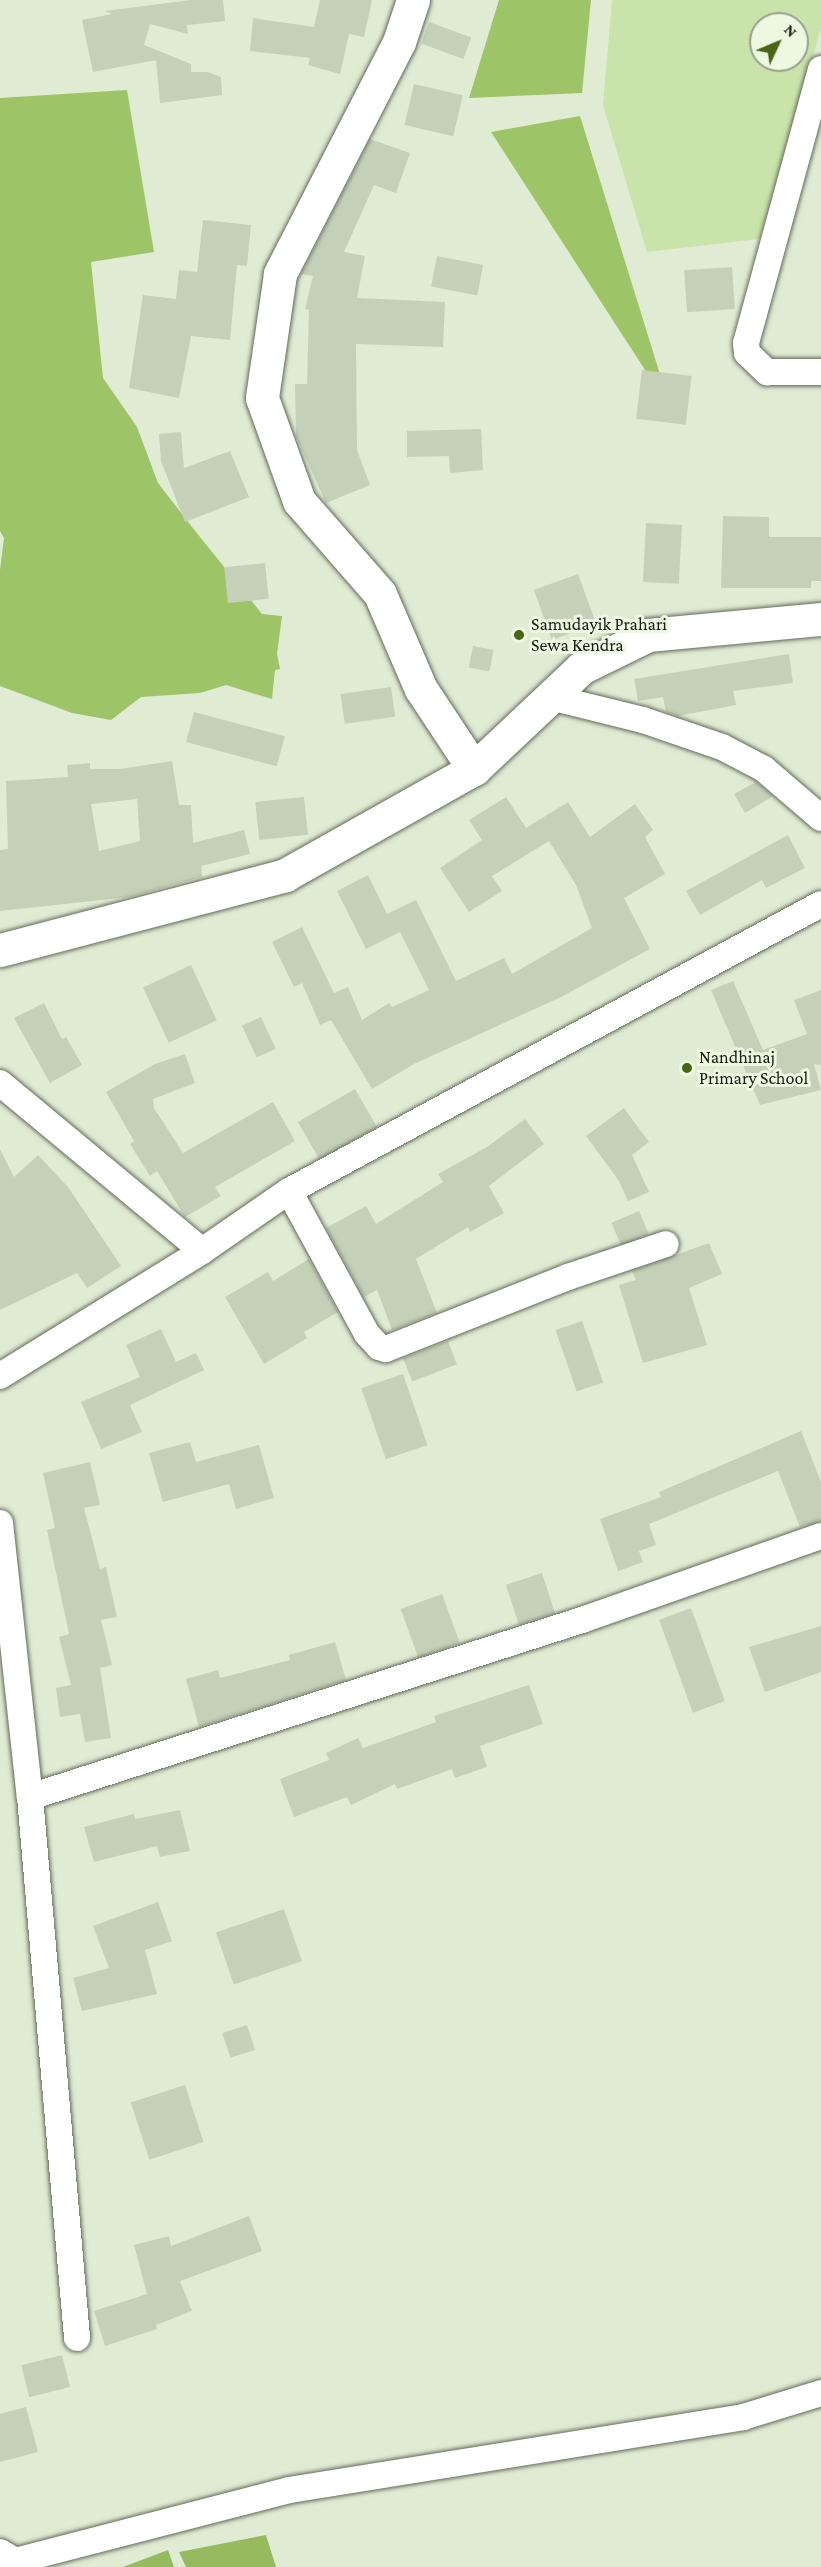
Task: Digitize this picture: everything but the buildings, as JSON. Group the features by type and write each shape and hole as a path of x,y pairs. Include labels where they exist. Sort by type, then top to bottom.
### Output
{"street":[{"path":"414,0 399,42 280,273 262,398 299,501 380,594 421,689 474,769"},
{"path":"821,69 746,343 747,353 767,372 821,372"},
{"path":"0,950 285,875 474,769 554,698 581,668 648,635 821,619"},
{"path":"554,698 643,720 722,747 764,769 821,818"},
{"path":"0,1376 202,1251 289,1191 821,904"},
{"path":"0,1083 202,1251"},
{"path":"289,1191 367,1334 379,1347 386,1349 568,1277 666,1244"},
{"path":"0,1523 30,1797 77,2338"},
{"path":"30,1797 582,1620 821,1536"},
{"path":"0,2552 15,2561 290,2490 743,2417 821,2393"}],"shaded area":[{"path":"499,0 591,0 582,93 469,98"},
{"path":"612,0 821,0 821,29 809,70 809,12 749,12 749,72 808,72 759,239 647,252 603,105"},
{"path":"127,90 154,252 91,262 103,378 137,427 158,483 262,614 282,616 277,654 280,669 275,670 272,699 226,685 200,693 141,697 111,720 72,713 0,686 0,570 4,538 0,531 0,98"},
{"path":"580,116 671,410 491,132"},
{"path":"266,2535 276,2567 186,2567 179,2552"},
{"path":"168,2550 174,2567 123,2567"}],"place":[{"name":"Samudayik Prahari Sewa Kendra","path":"519,635"},
{"name":"Nandhinaj Primary School","path":"687,1068"}]}
